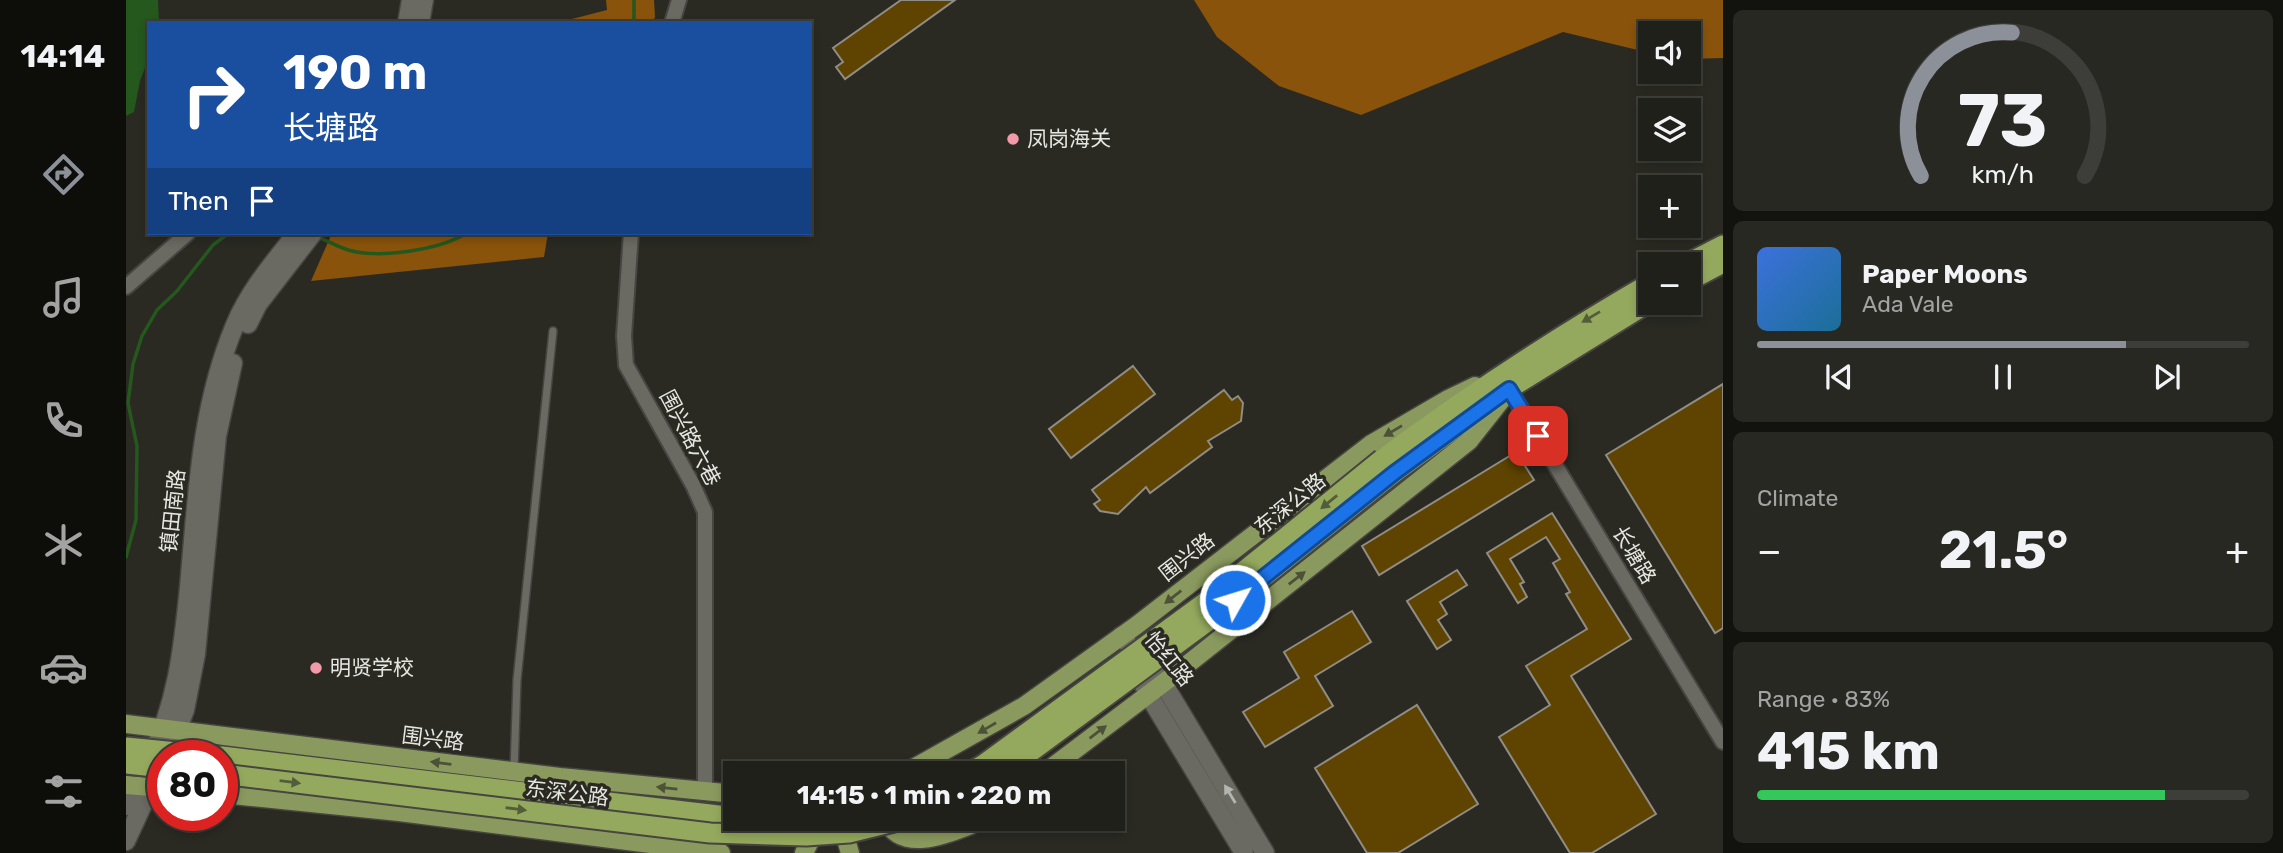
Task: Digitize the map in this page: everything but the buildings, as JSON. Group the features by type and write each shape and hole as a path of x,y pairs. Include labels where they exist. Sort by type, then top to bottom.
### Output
{"highway":[{"path":"1701,257 1723,246"},
{"path":"1701,275 1723,263"},
{"name":"东深公路","path":"988,761 1503,383 1572,329 1638,290"},
{"name":"东深公路","path":"1503,383 1638,309"},
{"name":"东深公路","path":"1019,761 1215,616 1388,466"},
{"name":"东深公路","path":"126,747 147,749"},
{"name":"东深公路","path":"238,758 723,816"},
{"path":"126,764 147,765"},
{"name":"东深公路","path":"238,776 710,833 806,836 857,831"}],"main road":[{"path":"407,21 411,0"},
{"path":"419,21 424,0"},
{"name":"镇田南路","path":"169,740 183,652 204,433 213,391 235,325 248,297 295,235"},
{"name":"镇田南路","path":"126,841 144,786 170,729 188,698 196,654 217,436 234,358 258,304 311,235"},
{"path":"1060,761 1469,442 1503,383"},
{"name":"围兴路","path":"926,761 1024,706 1121,636 1371,444 1448,398 1503,383"},
{"name":"怡红路","path":"1121,636 1163,683 1265,853"},
{"name":"怡红路","path":"1121,636 1148,694 1244,853"},
{"name":"围兴路","path":"126,724 723,793"},
{"name":"镇田南路","path":"126,806 144,786"},
{"path":"238,796 399,812 721,853"},
{"path":"804,853 815,831"},
{"path":"843,831 849,853"},
{"path":"893,831 907,841 921,842 954,831"},
{"path":"916,853 961,831"},
{"path":"930,853 963,831"}],"street":[{"path":"673,21 678,0"},
{"path":"126,287 186,235"},
{"name":"围兴路六巷","path":"631,235 624,337 626,365 693,485 705,512 705,792"},
{"name":"长塘路","path":"1503,383 1723,742"}],"lane":[{"path":"514,771 517,680 552,331"}],"shaded area":[{"path":"126,0 158,0 159,21 147,21 147,62 134,112 126,116"},
{"path":"606,0 654,0 655,17 653,21 568,20 607,10"},
{"path":"1194,0 1723,0 1723,58 1701,59 1701,21 1638,21 1638,50 1563,32 1361,115 1279,86 1217,37"},
{"path":"331,235 548,235 544,257 311,281"}],"waterway":[{"path":"634,0 634,21"},
{"path":"126,557 136,520 137,446 128,403 133,364 142,336 157,310 177,291 213,245 226,235"},
{"path":"318,237 348,250 376,254 425,248 463,235"}],"place":[{"name":"凤岗海关","path":"1013,139"},
{"name":"明贤学校","path":"316,668"}],"route":[{"path":"1235,600 1394,473 1509,389 1538,436"}]}
